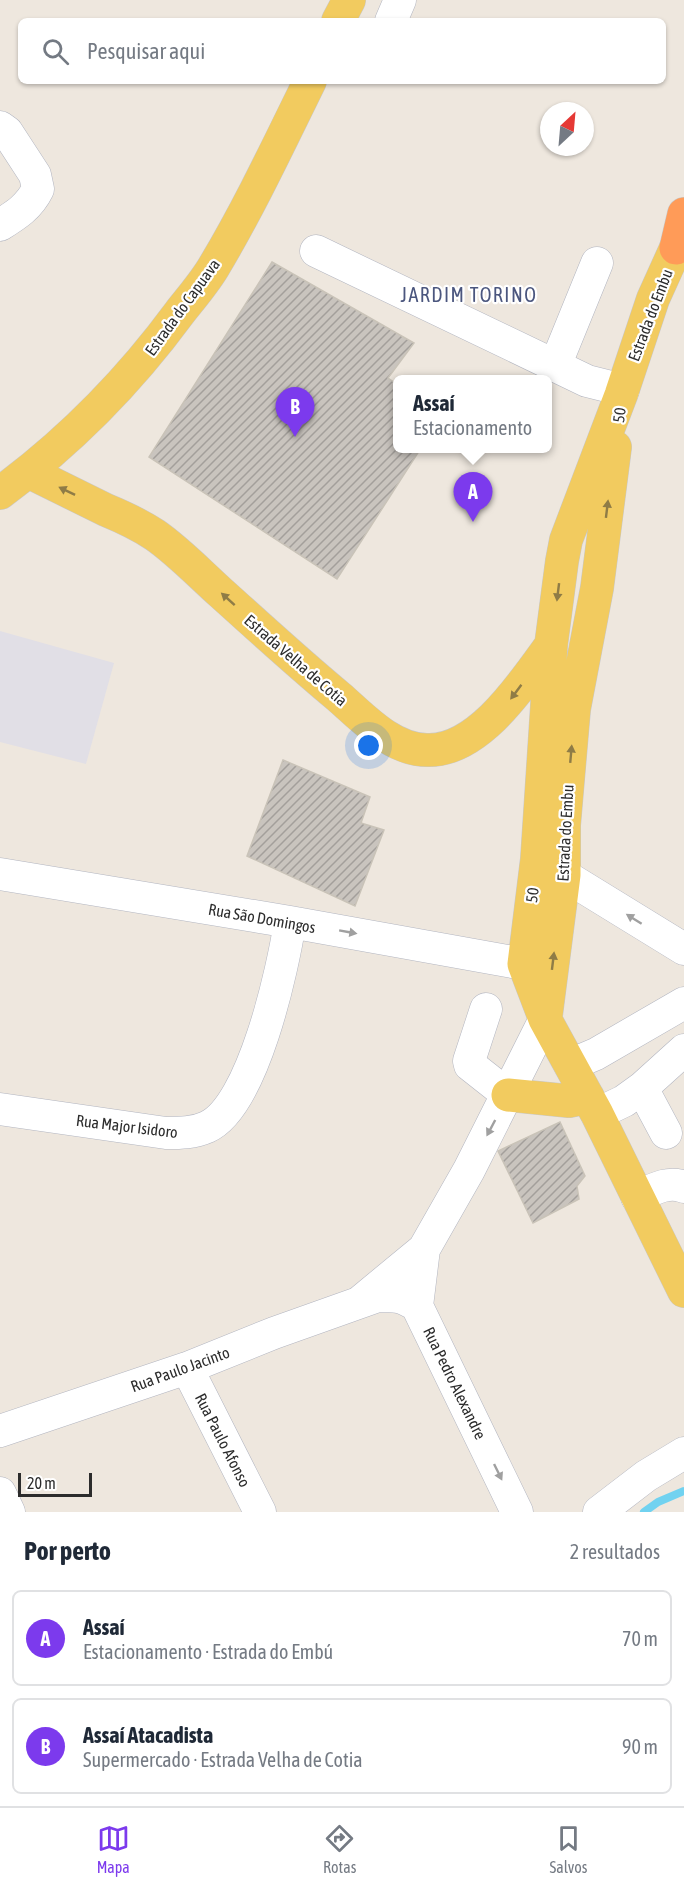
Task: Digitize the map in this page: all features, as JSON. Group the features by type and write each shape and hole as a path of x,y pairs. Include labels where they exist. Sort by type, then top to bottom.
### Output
{"highway":[{"path":"681,244 684,214"}],"main road":[{"path":"340,18 349,0"},
{"name":"Estrada do Capuava","path":"0,493 28,472 104,401 151,351 212,270 263,179 309,84"},
{"name":"Estrada do Embu","path":"622,392 653,299 681,244"},
{"name":"50","path":"524,964 550,867 551,645 562,561 566,540 622,392"},
{"name":"50","path":"597,588 622,392"},
{"name":"Estrada Velha de Cotia","path":"28,472 154,535 177,553 308,672 381,733 405,746 427,750 450,746 470,735 492,719 512,698 551,645"},
{"path":"566,540 580,543 589,553 597,588"},
{"name":"Estrada do Embu","path":"545,1019 550,867 564,825 574,709 597,588"},
{"path":"524,964 545,1019 592,1105 684,1291"},
{"path":"508,1095 592,1105"}],"street":[{"path":"392,18 400,0"},
{"path":"0,127 7,132 35,175 38,189 33,199 21,212 0,225"},
{"path":"316,251 586,381 622,392"},
{"path":"555,366 597,263"},
{"path":"550,867 684,949"},
{"name":"Rua São Domingos","path":"0,874 524,964"},
{"name":"Rua Major Isidoro","path":"0,1109 166,1133 186,1133 209,1126 227,1110 242,1087 260,1045 276,994 290,922"},
{"path":"570,1065 596,1054 684,1004"},
{"path":"486,1009 469,1061 470,1065 508,1095"},
{"name":"Rua Paulo Jacinto","path":"359,1302 424,1249 469,1170 545,1019"},
{"path":"592,1105 624,1101 684,1050"},
{"path":"642,1088 666,1133"},
{"path":"637,1197 661,1186 676,1184 684,1187"},
{"name":"Rua Pedro Alexandre","path":"424,1249 406,1301 518,1512"},
{"name":"Rua Paulo Jacinto","path":"0,1431 187,1368 359,1302 378,1296 406,1301"},
{"name":"Rua Paulo Afonso","path":"187,1368 260,1512"},
{"path":"599,1512 646,1476 684,1453"},
{"path":"0,1493 9,1512"}],"shaded area":[{"path":"0,631 114,663 86,764 0,742"}],"building":[{"path":"272,262 414,343 388,378 393,382 393,453 418,453 337,579 149,457"},
{"path":"283,760 370,797 361,823 384,830 355,906 247,856"},
{"path":"560,1122 585,1176 577,1186 579,1199 533,1223 498,1151"}],"waterway":[{"path":"644,1512 658,1502 684,1491"}],"place":[{"name":"Assaí Atacadista","path":"295,437"},
{"name":"Assaí","path":"473,522"}],"district":[{"name":"JARDIM TORINO","path":"469,295"}]}
